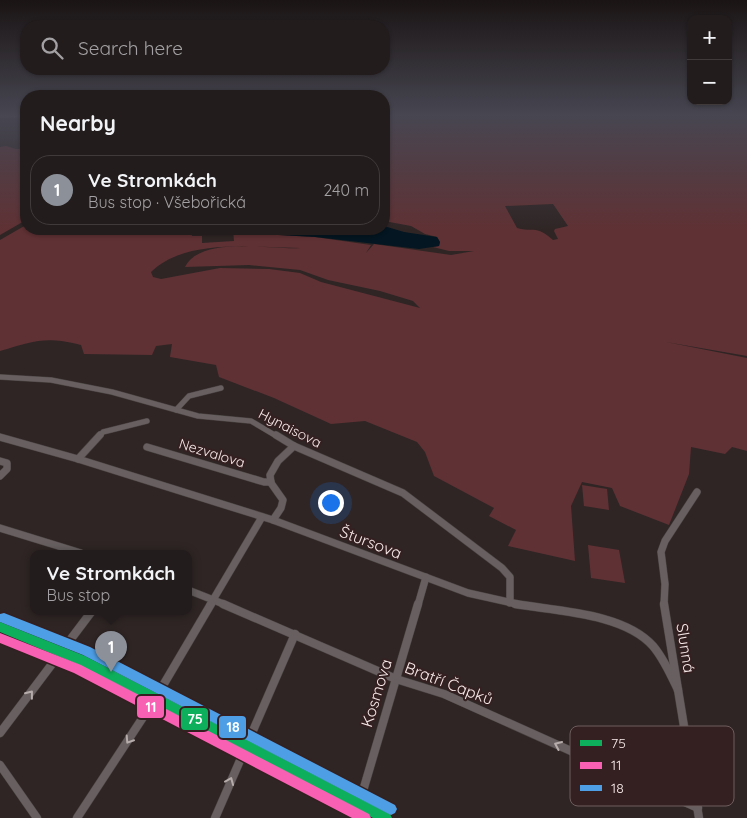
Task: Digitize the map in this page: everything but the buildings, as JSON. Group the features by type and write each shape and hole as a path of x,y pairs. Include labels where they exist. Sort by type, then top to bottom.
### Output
{"main road":[{"path":"0,628 62,652 246,744 386,818"}],"street":[{"name":"Hynaisova","path":"0,377 50,380 112,392 198,416 250,420 294,446 403,493 418,503 502,568 510,577 510,603"},
{"path":"176,410 189,396 221,388"},
{"path":"78,459 103,432 147,421"},
{"name":"Štursova","path":"0,437 78,459 273,520 468,593 510,603 609,620 621,624 642,636 661,653 678,690"},
{"path":"273,520 281,508 283,500 271,482 269,474 272,467 294,446"},
{"name":"Nezvalova","path":"147,447 264,482 271,482"},
{"path":"0,461 7,463 7,469 0,476"},
{"name":"Slunná","path":"685,726 664,604 661,552 665,541 697,492"},
{"path":"77,818 155,699 262,517"},
{"path":"0,528 71,550"},
{"name":"Kosmova","path":"355,818 426,578"},
{"name":"Bratří Čapků","path":"192,592 295,634 396,679 444,694 570,753"},
{"path":"0,733 89,615"},
{"path":"215,818 295,634"},
{"path":"0,765 37,818"},
{"name":"Bratří Čapků","path":"683,806 698,813"}],"shaded area":[{"path":"0,153 20,153 20,223 0,235"},
{"path":"390,153 747,153 747,356 666,342 747,358 747,451 732,447 725,454 691,447 689,474 669,525 620,506 612,488 582,482 571,506 575,561 508,546 516,530 489,516 494,508 434,476 425,452 417,442 365,421 331,424 274,398 219,377 216,365 170,357 172,344 156,346 152,355 84,354 81,345 48,340 31,342 0,351 0,240 20,228 20,235 192,235 202,236 202,243 234,241 234,235 315,237 371,245 366,253 374,244 451,255 474,251 449,251 433,247 439,246 440,242 437,237 425,234 411,226 390,222","holes":["553,204 568,226 555,229 554,231 558,239 553,240 538,230 517,228 505,206","218,247 227,247 193,257 185,267 249,265 300,270 328,280 380,291 413,301 420,308 321,282 300,273 269,269 220,268 161,279 153,277 151,272 160,264 182,254 205,249"]},
{"path":"582,485 607,489 609,510 584,506"},
{"path":"588,545 619,550 625,583 591,578"}],"water":[{"path":"390,228 437,237 440,242 439,246 419,249 315,237 279,235 390,235"}],"transit line":[{"name":"18","path":"4,618 86,651 391,809"},
{"name":"75","path":"0,627 81,660 386,818"},
{"name":"11","path":"0,638 77,669 365,818"}],"place":[{"name":"Ve Stromkách","path":"111,672"}]}
